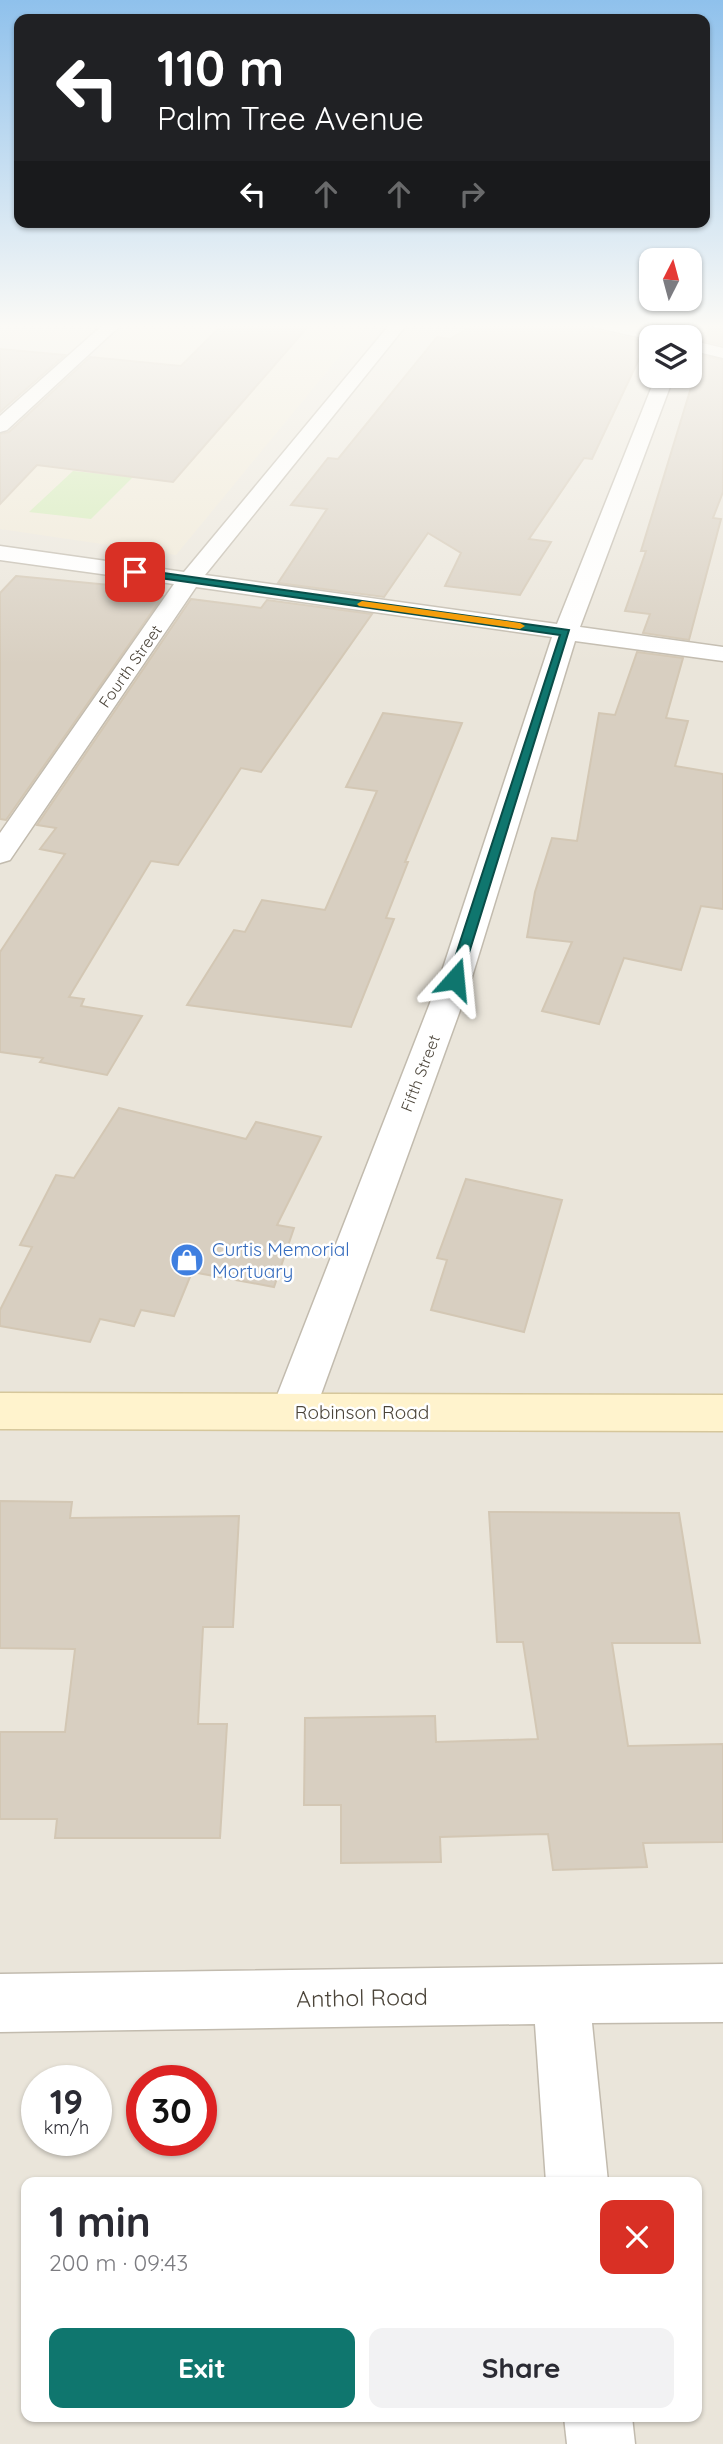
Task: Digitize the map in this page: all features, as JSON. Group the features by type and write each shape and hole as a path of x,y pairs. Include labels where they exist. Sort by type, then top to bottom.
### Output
{"main road":[{"name":"Robinson Road","path":"0,1411 723,1413"}],"street":[{"name":"Fourth Street","path":"0,854 189,580 306,437"},
{"name":"Fifth Street","path":"293,1411 455,979 566,632 641,437"},
{"path":"0,553 723,654"},
{"name":"Anthol Road","path":"0,2003 723,1993"},
{"path":"561,1996 577,2177"},
{"path":"599,2422 601,2444"}],"shaded area":[{"path":"0,437 723,437 723,2444 0,2444"},
{"path":"4,437 273,437 176,555 0,529 0,441"}],"green space":[{"path":"73,471 133,477 91,519 29,512"}],"building":[{"path":"0,437 212,437 173,482 37,465 0,504"},
{"path":"356,437 602,437 592,459 584,458 529,539 551,542 520,595 445,586 461,553 428,533 384,597 278,583 327,509 291,505 328,458 338,459"},
{"path":"676,437 723,437 723,492 713,518 721,519 689,640 643,633 650,614 625,611 646,551 641,551"},
{"path":"16,576 142,588 139,593 163,596 6,820 0,819 0,593"},
{"path":"191,599 261,608 267,600 372,614 261,772 241,768 178,865 151,861 69,997 84,999 81,1006 142,1016 107,1075 40,1062 43,1058 0,1052 0,952 65,854 40,849 56,828 37,825"},
{"path":"637,652 683,658 666,718 688,721 675,766 723,774 723,909 701,906 681,970 624,958 599,1024 542,1011 572,942 527,937 535,892 552,838 577,841 599,713 615,715"},
{"path":"383,713 462,723 405,862 408,862 386,918 394,919 351,1027 187,1005 234,930 245,932 262,900 325,910 377,791 346,787"},
{"path":"119,1108 246,1139 256,1122 321,1137 277,1225 294,1228 274,1287 192,1272 174,1316 141,1310 134,1326 100,1319 90,1342 0,1326 0,1310 32,1247 20,1245 56,1175 74,1178"},
{"path":"466,1179 562,1200 524,1332 431,1310 447,1260 437,1258"},
{"path":"0,1501 72,1502 70,1518 239,1516 233,1627 203,1627 198,1724 227,1724 220,1838 55,1838 57,1819 0,1819 0,1732 65,1732 75,1649 0,1648"},
{"path":"489,1512 679,1513 700,1643 612,1643 628,1746 723,1744 723,1842 643,1843 647,1867 553,1870 548,1834 440,1837 441,1862 341,1863 341,1805 304,1805 305,1718 435,1716 436,1742 538,1739 523,1642 497,1642"}],"slow traffic":[{"path":"362,604 520,626"}],"place":[{"name":"Curtis Memorial Mortuary","path":"187,1260"}],"route":[{"path":"135,572 566,632 455,979"}]}
